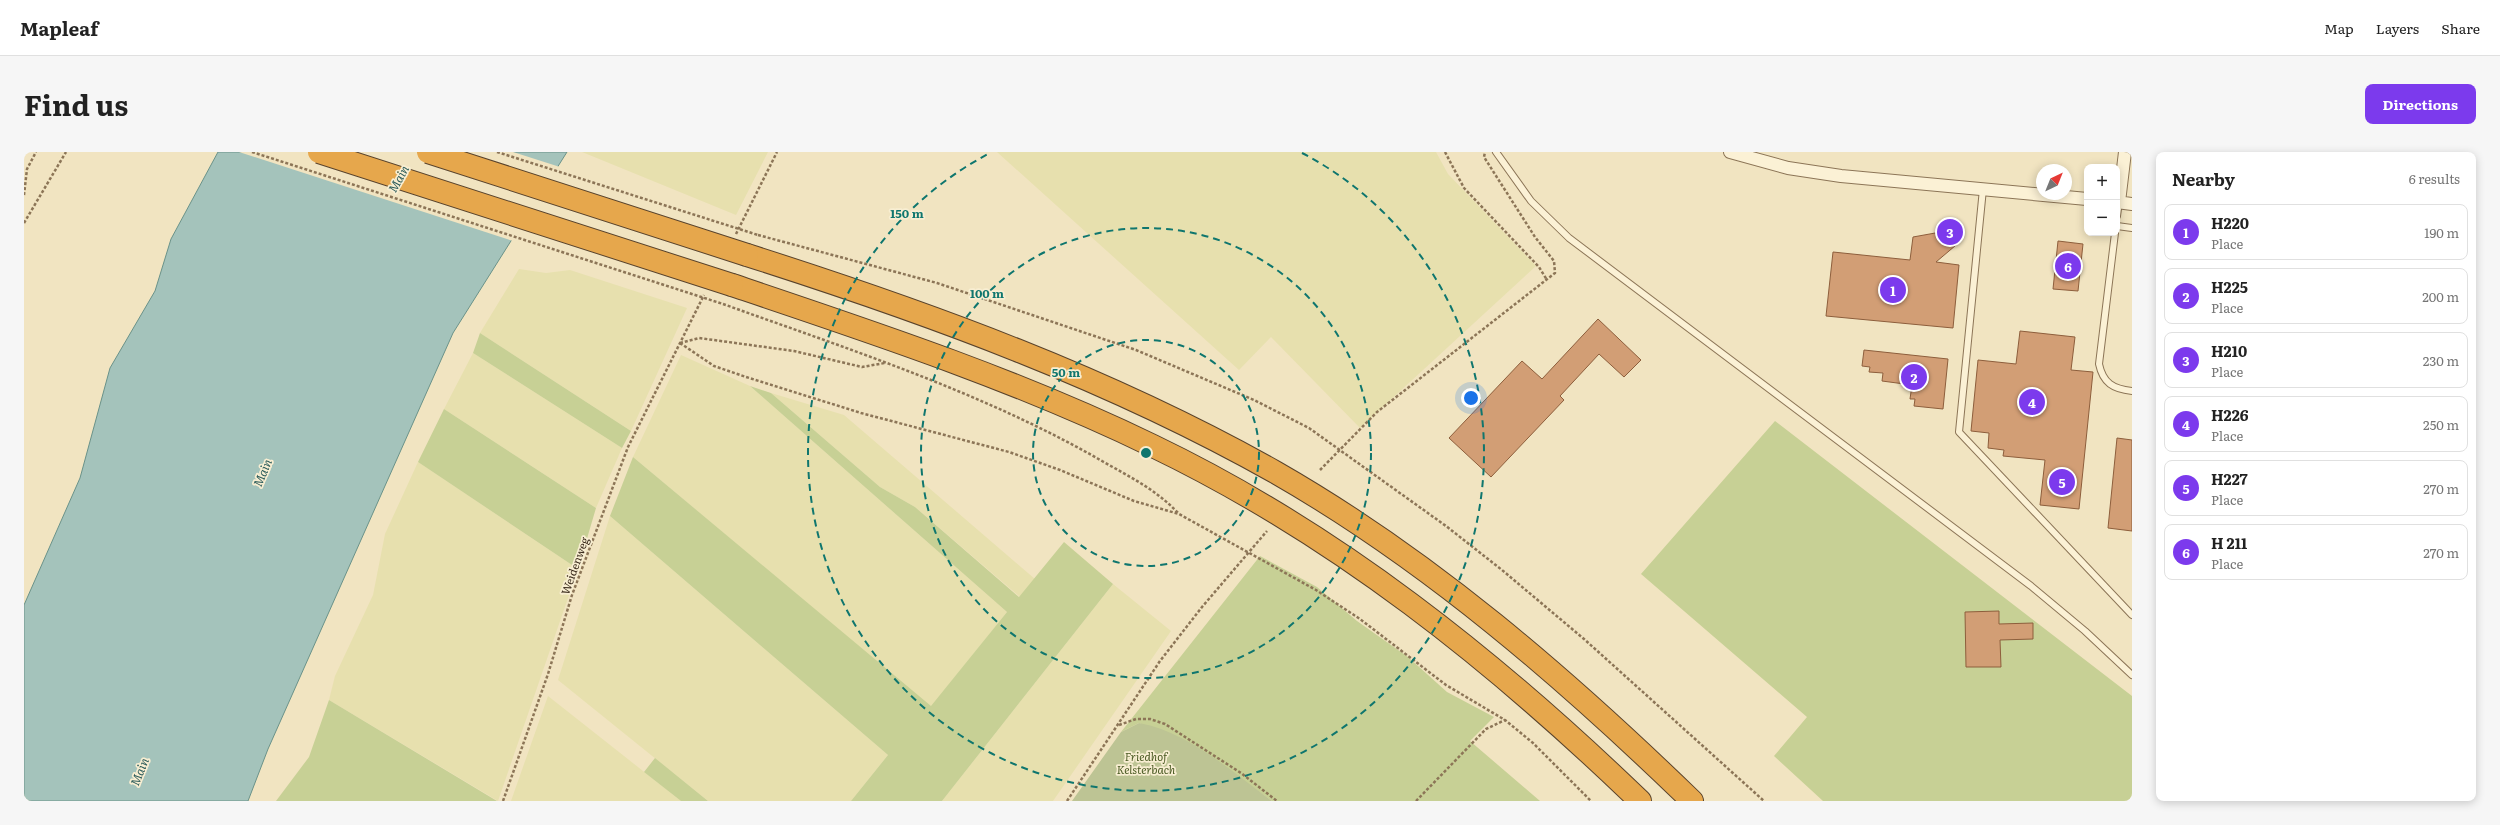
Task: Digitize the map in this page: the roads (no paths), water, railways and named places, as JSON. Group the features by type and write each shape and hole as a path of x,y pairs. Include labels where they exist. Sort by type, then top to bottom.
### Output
{"highway":[{"path":"320,152 728,295 1004,380 1156,447 1249,498 1331,548 1440,625 1536,704 1640,801"},
{"path":"428,152 874,296 1035,356 1107,387 1277,474 1349,518 1474,607 1529,652 1628,738 1692,801"}],"street":[{"path":"1730,152 1788,168 1841,176 2084,199"},
{"path":"2118,200 2125,152"},
{"path":"2120,202 2132,204"}],"lane":[{"path":"1496,152 1531,201 1569,238 2031,586 2085,631 2132,675"},
{"path":"1984,189 1959,432 2132,615"},
{"path":"2120,226 2132,228"},
{"path":"2115,236 2099,364 2101,376 2111,387 2132,391"}],"water":[{"name":"Main","path":"218,152 567,152 453,333 268,749 248,801 24,801 24,605 80,478 110,368 155,291 171,239"}],"place":[{"name":"H210","path":"1950,232"},
{"name":"H 211","path":"2068,266"},
{"name":"H220","path":"1893,290"},
{"name":"H225","path":"1914,377"},
{"name":"H226","path":"2032,402"},
{"name":"H227","path":"2062,482"}],"park label":[{"name":"Friedhof Kelsterbach","path":"1146,763"}]}
